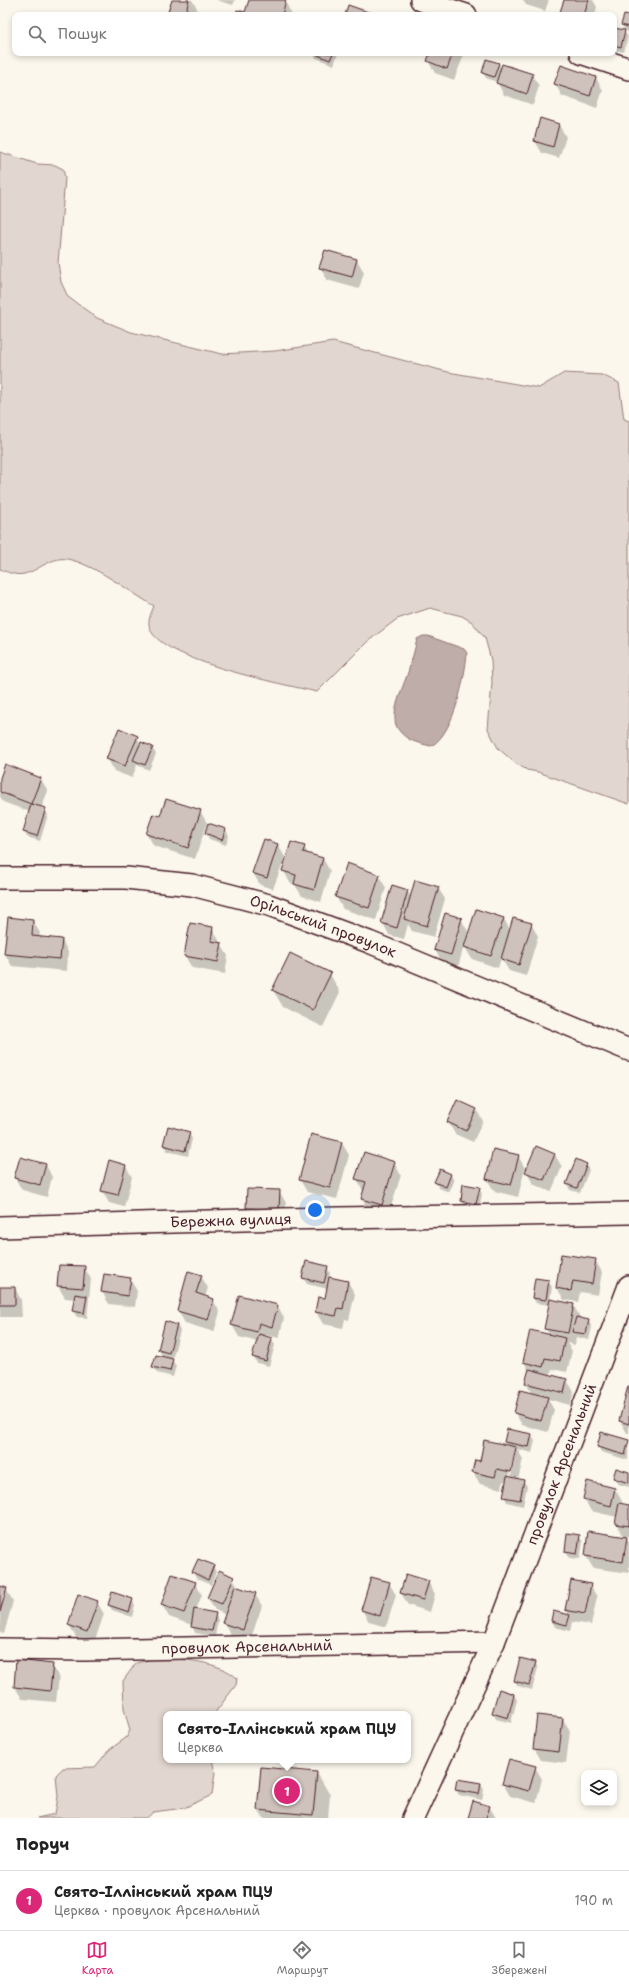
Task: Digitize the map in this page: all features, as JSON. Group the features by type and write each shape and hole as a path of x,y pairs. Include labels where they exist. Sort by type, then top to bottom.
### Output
{"street":[{"path":"421,0 457,12"},
{"path":"590,56 629,69"},
{"name":"Орільський провулок","path":"0,878 126,878 192,885 269,905 369,942 629,1050"},
{"name":"Бережна вулиця","path":"0,1227 289,1219 629,1213"},
{"name":"провулок Арсенальний","path":"413,1818 494,1642 629,1286"},
{"name":"провулок Арсенальний","path":"0,1649 84,1650 494,1642"}],"shaded area":[{"path":"0,152 37,164 55,165 63,169 65,178 58,263 61,282 68,297 97,318 131,332 222,354 275,351 333,342 448,372 539,388 564,373 602,375 619,383 624,419 629,421 629,804 538,772 527,770 515,763 498,748 488,729 492,683 491,660 485,638 472,622 462,616 430,608 397,619 367,642 317,692 226,670 177,651 160,641 150,629 149,620 154,606 112,579 88,566 67,559 61,559 21,574 0,569"},
{"path":"423,636 428,636 464,649 467,653 461,690 452,718 439,740 431,746 409,739 401,733 395,723 398,699 409,669 417,639"},
{"path":"158,1658 189,1660 210,1664 229,1672 237,1678 236,1685 216,1711 163,1711 163,1763 213,1763 215,1772 212,1795 184,1808 153,1812 147,1818 37,1818 55,1814 58,1797 56,1775 63,1768 95,1767 109,1750 127,1737 130,1730 124,1709 123,1681 136,1663"}],"building":[{"path":"172,0 189,0 186,12 168,12"},
{"path":"249,0 286,0 283,12 245,12"},
{"path":"564,0 589,0 585,12 560,12"},
{"path":"348,5 368,12 346,12"},
{"path":"624,15 629,16 629,27 621,25"},
{"path":"617,29 625,30 621,47 617,46"},
{"path":"320,56 332,56 330,60"},
{"path":"429,56 452,56 447,69 427,61"},
{"path":"486,59 499,63 494,77 482,73"},
{"path":"502,64 533,74 527,94 496,83"},
{"path":"561,65 596,77 590,96 554,84"},
{"path":"540,118 559,124 553,147 534,141"},
{"path":"325,250 357,259 352,277 319,268"},
{"path":"119,728 138,736 125,766 106,759"},
{"path":"141,742 153,747 145,765 133,760"},
{"path":"5,764 41,778 31,804 0,792 0,778"},
{"path":"166,799 201,810 188,848 146,834 153,814 160,816"},
{"path":"31,804 46,808 37,836 23,832"},
{"path":"208,823 226,829 222,840 205,833"},
{"path":"264,839 278,844 267,878 252,873"},
{"path":"291,842 305,846 303,852 323,858 314,890 294,884 296,875 282,871"},
{"path":"347,863 380,875 369,908 335,897"},
{"path":"415,880 439,887 427,926 404,919"},
{"path":"392,885 408,890 397,928 381,923"},
{"path":"476,909 504,918 491,956 464,947"},
{"path":"445,913 462,918 451,955 434,950"},
{"path":"8,917 33,920 32,936 62,939 60,959 4,954"},
{"path":"513,918 532,923 519,965 501,959"},
{"path":"190,923 213,927 211,941 222,943 218,962 184,956"},
{"path":"290,953 331,973 313,1010 272,990"},
{"path":"457,1100 477,1109 466,1131 447,1122"},
{"path":"168,1126 190,1132 185,1151 163,1145"},
{"path":"311,1134 342,1142 330,1188 299,1180"},
{"path":"536,1146 555,1154 544,1180 525,1172"},
{"path":"493,1149 519,1155 511,1185 486,1179"},
{"path":"364,1152 395,1162 382,1205 361,1199 366,1182 355,1179"},
{"path":"20,1157 46,1164 40,1185 14,1178"},
{"path":"576,1159 587,1164 577,1188 566,1184"},
{"path":"109,1160 126,1165 118,1195 101,1191"},
{"path":"440,1169 451,1174 446,1187 434,1182"},
{"path":"463,1184 480,1187 476,1204 461,1201"},
{"path":"247,1189 280,1190 279,1209 246,1208"},
{"path":"561,1254 596,1259 592,1284 573,1281 571,1291 556,1288"},
{"path":"306,1261 328,1266 324,1283 302,1278"},
{"path":"59,1265 85,1266 83,1288 57,1286"},
{"path":"188,1271 202,1275 196,1293 214,1299 208,1320 177,1311"},
{"path":"104,1274 131,1278 128,1296 101,1292"},
{"path":"329,1277 348,1281 343,1309 338,1308 336,1316 315,1312 318,1297 325,1298"},
{"path":"535,1278 549,1280 546,1300 532,1298"},
{"path":"0,1287 15,1287 15,1305 0,1305"},
{"path":"75,1294 87,1296 84,1313 72,1311"},
{"path":"239,1295 278,1305 272,1327 259,1323 257,1332 231,1325"},
{"path":"550,1299 574,1304 568,1333 544,1329"},
{"path":"576,1317 589,1320 586,1334 572,1332"},
{"path":"165,1321 177,1325 169,1353 158,1350"},
{"path":"530,1330 565,1338 560,1361 545,1358 543,1367 523,1362"},
{"path":"259,1334 272,1338 266,1361 252,1357"},
{"path":"156,1355 173,1359 170,1371 152,1367"},
{"path":"529,1369 567,1379 564,1393 525,1383"},
{"path":"629,1386 629,1424 619,1421"},
{"path":"520,1390 548,1397 541,1421 514,1413"},
{"path":"507,1429 532,1434 529,1447 504,1442"},
{"path":"601,1432 629,1440 625,1455 597,1447"},
{"path":"484,1440 516,1447 511,1472 497,1469 495,1477 472,1472 475,1460 480,1461"},
{"path":"616,1468 629,1472 629,1483 613,1478"},
{"path":"507,1476 524,1480 520,1500 503,1497"},
{"path":"587,1481 615,1488 611,1506 583,1499"},
{"path":"619,1503 629,1505 629,1526 615,1524"},
{"path":"588,1531 627,1537 623,1562 585,1556"},
{"path":"567,1533 580,1535 577,1554 565,1552"},
{"path":"198,1559 214,1565 208,1580 192,1572"},
{"path":"219,1570 234,1577 222,1604 207,1598"},
{"path":"172,1574 196,1582 184,1613 161,1605"},
{"path":"406,1574 429,1581 423,1600 400,1593"},
{"path":"371,1577 390,1582 380,1616 361,1610"},
{"path":"571,1580 591,1584 585,1614 565,1610"},
{"path":"0,1586 7,1588 0,1612"},
{"path":"235,1586 256,1593 243,1630 222,1623"},
{"path":"112,1592 133,1599 129,1612 108,1605"},
{"path":"78,1594 98,1601 87,1632 68,1625"},
{"path":"194,1609 216,1613 212,1631 191,1627"},
{"path":"553,1611 570,1615 567,1625 551,1621"},
{"path":"520,1658 536,1662 529,1685 514,1681"},
{"path":"16,1660 53,1664 50,1691 14,1687"},
{"path":"499,1689 514,1694 508,1718 492,1713"},
{"path":"537,1715 563,1718 559,1752 533,1749"},
{"path":"509,1759 536,1766 529,1791 502,1784"},
{"path":"261,1767 317,1772 313,1815 257,1810"},
{"path":"457,1779 481,1783 479,1794 455,1790"},
{"path":"473,1801 490,1806 486,1818 468,1818"}],"place":[{"name":"Свято-Іллінський храм ПЦУ","path":"287,1791"}]}
